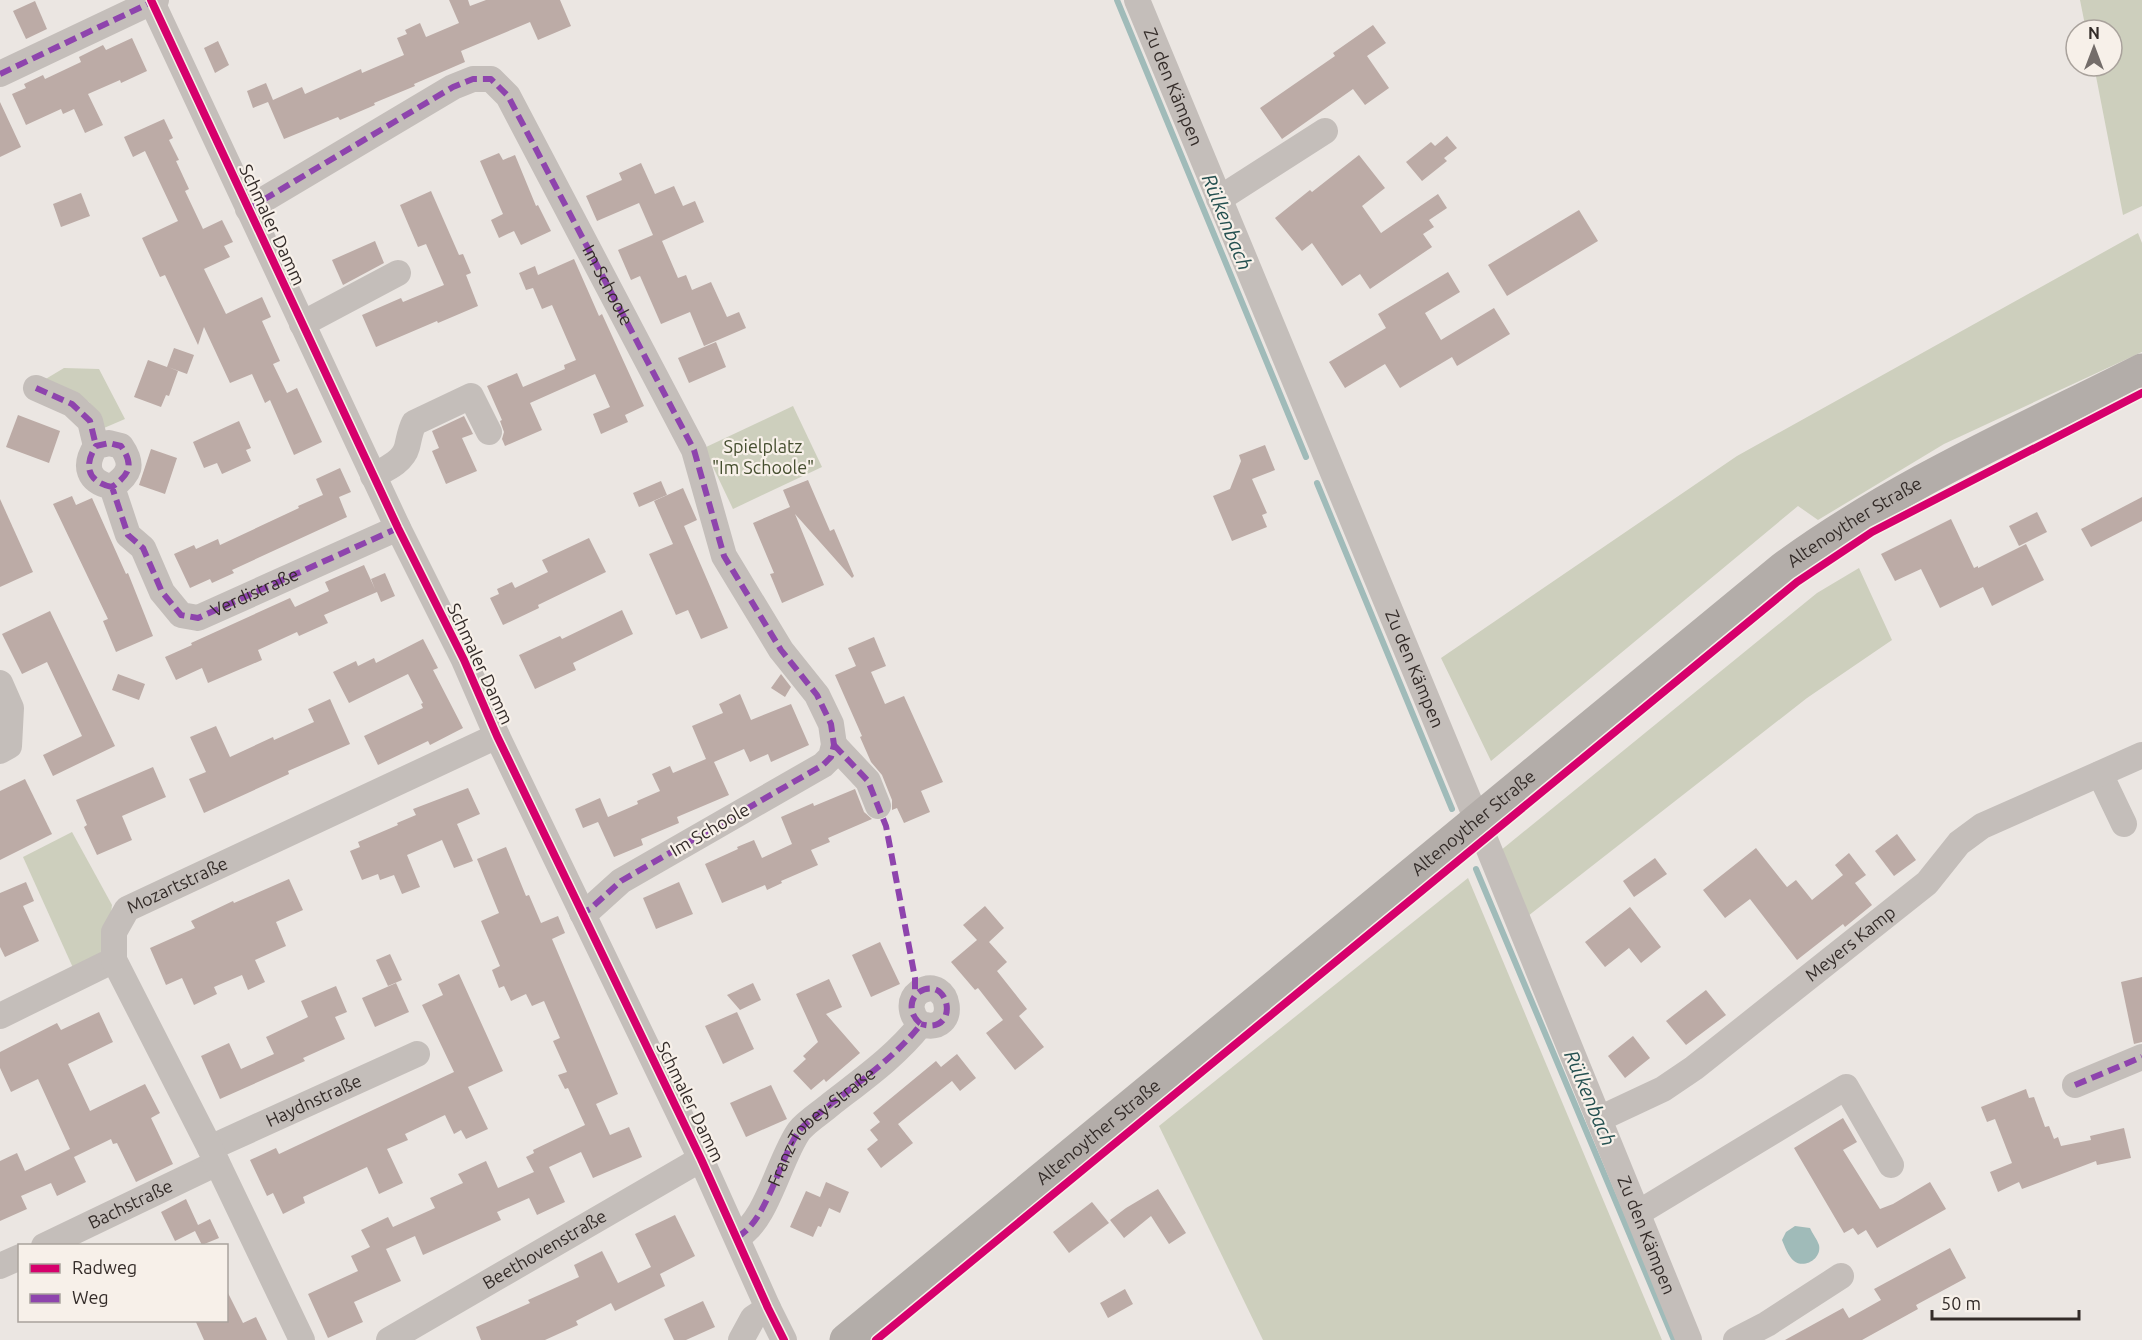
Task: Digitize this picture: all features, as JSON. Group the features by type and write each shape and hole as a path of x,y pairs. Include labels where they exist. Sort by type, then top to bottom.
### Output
{"main road":[{"name":"Altenoyther Straße","path":"846,1340 1775,575 1815,545 1906,490 2142,369"}],"street":[{"name":"Zu den Kämpen","path":"1137,0 1477,820 1689,1340"},
{"path":"0,74 153,1"},
{"name":"Schmaler Damm","path":"153,1 373,476 464,660 582,913 701,1159 784,1340"},
{"name":"Im Schoole","path":"248,209 453,87 473,79 491,79 508,96 694,450 724,556 781,650 817,695 831,724 834,746 831,757 823,765 621,880 590,909 582,913"},
{"path":"1219,199 1325,131"},
{"path":"302,324 398,273"},
{"path":"36,388 72,404 90,421 96,446 88,463 90,473 97,482 112,487 124,479 129,470 128,457 121,446 109,443 96,446"},
{"path":"373,476 395,465 406,451 414,423 471,396 489,432"},
{"name":"Verdistraße","path":"112,487 128,534 143,548 162,592 181,615 198,618 398,528"},
{"path":"0,683 11,708 9,746 0,751"},
{"name":"Mozartstraße","path":"302,1340 213,1156 114,960 114,932 127,909 498,736"},
{"path":"834,746 868,781 878,806"},
{"name":"Meyers Kamp","path":"1599,1119 1663,1089 1694,1068 1928,882 1959,843 1982,826 2142,754"},
{"path":"2100,774 2124,824"},
{"path":"0,1016 114,960"},
{"name":"Franz-Tobey-Straße","path":"737,1237 746,1232 768,1198 780,1167 800,1130 906,1044 921,1024"},
{"name":"Haydnstraße","path":"213,1156 417,1054"},
{"path":"2075,1085 2142,1057"},
{"path":"1638,1213 1846,1087 1891,1165"},
{"name":"Bachstraße","path":"46,1244 213,1156"},
{"name":"Beethovenstraße","path":"389,1340 701,1159"},
{"path":"0,1266 18,1258"},
{"path":"1736,1340 1769,1332 1840,1276"},
{"path":"741,1340 753,1318 768,1308"}],"green space":[{"path":"2080,0 2142,0 2142,206 2123,215 2096,78 2124,78 2124,18 2084,18"},
{"path":"2138,233 2142,243 2142,352 1944,444 1818,520 1798,506 1491,761 1441,658 1737,456"},
{"path":"64,368 99,369 125,419 104,428 89,402 45,386 44,380"},
{"name":"Spielplatz \"Im Schoole\"","path":"793,406 822,467 733,509 704,448"},
{"path":"1859,568 1892,640 1807,698 1528,916 1500,851 1817,593"},
{"path":"72,832 112,905 109,931 102,950 95,961 74,970 23,857"},
{"path":"1468,878 1662,1340 1263,1340 1159,1126"}],"water":[{"path":"1795,1226 1810,1228 1819,1245 1818,1255 1807,1263 1794,1261 1782,1240 1786,1232"}],"building":[{"path":"449,0 468,0 470,6 486,0 560,0 571,26 538,40 530,22 461,51 465,62 414,84 415,86 340,120 338,117 284,139 268,102 253,108 247,91 266,83 273,100 302,87 305,94 361,69 362,73 404,55 397,38 407,34 405,30 420,23 426,37 459,23"},
{"path":"35,1 47,29 26,39 13,11"},
{"path":"1373,25 1386,43 1367,56 1389,88 1365,105 1353,89 1282,139 1260,108 1335,56 1333,53"},
{"path":"132,38 147,71 88,94 103,125 85,133 74,109 63,114 61,109 26,125 12,94 26,88 24,84 43,75 45,79 81,62 79,57 103,45 106,50"},
{"path":"218,41 229,65 215,73 204,48"},
{"path":"0,102 21,147 0,157"},
{"path":"164,119 173,138 169,140 179,160 176,161 189,189 185,191 203,229 222,220 233,242 224,246 230,257 204,269 226,314 262,297 271,317 262,321 280,361 273,364 287,393 297,388 322,442 294,455 270,400 265,403 252,374 230,383 204,327 198,345 165,275 160,277 142,238 178,221 145,151 133,157 124,137"},
{"path":"1447,136 1457,148 1444,158 1447,161 1422,181 1406,162 1431,142 1435,146"},
{"path":"499,153 503,160 515,155 536,206 538,205 551,231 521,245 514,231 499,238 491,220 503,214 480,161"},
{"path":"1359,155 1385,188 1362,206 1381,233 1438,194 1447,208 1429,220 1434,227 1423,234 1432,247 1370,289 1360,274 1342,286 1312,243 1302,251 1275,218"},
{"path":"641,163 655,194 674,186 683,206 695,201 704,222 662,241 678,278 686,275 692,290 711,282 727,317 739,312 746,328 704,346 690,312 661,324 640,276 631,280 618,250 653,235 639,203 597,221 586,196 622,180 619,173"},
{"path":"431,191 459,255 463,254 471,273 466,275 478,306 376,347 362,315 401,298 403,302 444,285 426,244 418,247 400,205"},
{"path":"81,193 90,216 61,227 53,204"},
{"path":"1579,210 1598,241 1507,296 1488,265"},
{"path":"375,241 384,263 343,285 332,260"},
{"path":"574,259 599,316 602,314 644,406 625,415 628,422 601,434 593,414 610,407 595,374 530,403 542,430 505,446 502,439 504,432 500,421 502,420 487,386 517,373 523,387 565,369 564,365 576,360 552,305 542,309 533,288 526,290 519,273 535,266 538,275"},
{"path":"1448,272 1460,292 1425,313 1441,340 1494,308 1510,334 1457,366 1452,357 1400,388 1385,364 1345,388 1329,362 1386,328 1378,314"},
{"path":"716,342 726,367 689,383 678,358"},
{"path":"174,348 194,355 187,374 168,367 178,371 169,396 166,395 161,407 134,397 148,360 167,367"},
{"path":"18,415 60,431 49,463 6,447"},
{"path":"464,416 473,434 462,438 477,471 446,484 432,451 439,448 432,431"},
{"path":"239,421 251,448 246,450 251,461 222,474 217,463 204,468 193,442"},
{"path":"1265,445 1275,470 1252,479 1267,513 1262,515 1267,527 1232,541 1213,496 1230,489 1241,461 1239,455"},
{"path":"151,449 177,458 165,494 139,485"},
{"path":"340,468 351,492 339,497 347,517 232,570 234,573 212,583 210,579 190,588 174,554 194,545 196,549 218,539 220,545 299,508 298,506 323,495 316,479"},
{"path":"808,480 830,531 834,529 854,576 852,578 795,514 824,585 782,603 770,574 774,573 753,523 790,507 783,490"},
{"path":"661,481 667,495 639,507 633,493"},
{"path":"683,488 697,520 684,526 728,628 701,639 688,610 676,615 649,554 673,544 654,501"},
{"path":"72,496 76,505 92,498 126,574 128,573 153,636 116,652 103,621 108,619 53,504"},
{"path":"2142,497 2142,521 2091,547 2081,529"},
{"path":"0,499 33,572 0,587"},
{"path":"2037,512 2047,532 2019,546 2009,526"},
{"path":"1951,519 1974,568 2026,544 2044,580 1992,606 1983,587 1940,608 1921,569 1895,581 1881,554"},
{"path":"589,538 606,572 503,625 490,598 499,594 497,589 512,582 515,588 548,572 542,560"},
{"path":"364,565 375,589 371,579 385,573 395,596 381,602 377,592 324,615 328,623 299,636 297,632 258,650 262,660 208,683 202,668 176,680 165,657 290,598 295,607 329,591 325,582"},
{"path":"622,610 633,634 573,663 576,670 535,689 519,655 560,636 562,639"},
{"path":"50,611 115,746 53,776 43,755 82,736 47,662 22,674 2,634"},
{"path":"874,637 886,666 871,672 885,704 904,696 943,782 921,791 930,812 904,823 897,808 892,810 892,800 882,775 871,762 835,675 856,666 848,648"},
{"path":"423,639 438,668 433,670 463,728 430,745 428,741 378,765 364,736 423,708 421,704 423,703 408,674 349,703 333,672 356,661 358,666 374,658 376,663"},
{"path":"118,674 145,684 139,700 112,690"},
{"path":"781,674 791,687 785,697 771,688"},
{"path":"740,694 751,720 791,704 809,745 771,762 768,754 750,762 744,749 714,762 729,795 677,817 679,823 641,839 643,845 614,857 598,822 583,828 575,809 600,798 608,817 660,791 652,774 670,766 673,773 706,759 692,726 723,713 719,704"},
{"path":"330,699 350,744 288,771 289,774 204,813 189,779 206,772 190,737 216,726 230,757 273,737 274,740 314,722 308,709"},
{"path":"153,767 166,797 122,816 132,840 97,855 84,827 87,825 76,800"},
{"path":"25,779 52,834 0,860 0,791"},
{"path":"468,788 480,814 457,824 473,861 454,868 442,840 407,855 420,887 402,894 394,875 380,880 378,874 362,880 350,851 360,847 358,842 416,815 413,809"},
{"path":"855,789 864,812 872,819 828,838 830,842 811,850 818,865 781,881 782,883 767,890 765,885 722,903 705,864 754,840 762,858 792,844 781,817"},
{"path":"1897,834 1916,860 1894,876 1875,851"},
{"path":"506,847 526,896 529,895 541,923 558,916 565,933 552,939 618,1094 596,1104 610,1135 629,1127 642,1157 593,1178 581,1152 549,1167 565,1202 537,1215 529,1198 497,1212 501,1220 423,1255 415,1236 386,1249 401,1281 354,1302 363,1322 328,1338 308,1294 358,1271 351,1256 370,1247 361,1230 388,1217 393,1227 435,1208 430,1198 463,1183 458,1174 486,1161 498,1188 534,1172 526,1157 534,1153 533,1150 585,1125 568,1088 565,1089 558,1075 567,1072 553,1041 560,1038 544,1001 532,1006 526,994 511,1001 504,986 499,988 492,970 500,966 481,921 499,913 477,859"},
{"path":"1756,848 1787,887 1796,880 1812,900 1843,875 1835,865 1849,853 1866,875 1855,883 1872,905 1845,927 1843,924 1797,960 1750,899 1725,918 1703,890"},
{"path":"1655,858 1667,874 1634,897 1623,881"},
{"path":"289,879 303,910 276,922 286,946 255,960 265,982 248,990 242,975 214,987 217,994 194,1005 182,978 166,985 150,948 195,928 191,921 233,901 234,903"},
{"path":"26,882 34,901 23,906 39,941 5,957 0,947 0,893"},
{"path":"679,882 693,914 656,929 643,898"},
{"path":"985,906 1004,928 989,942 1007,962 997,971 1027,1009 1019,1016 1044,1047 1015,1070 986,1033 1003,1020 978,988 975,990 951,962 977,940 963,925"},
{"path":"1630,907 1661,947 1641,963 1629,948 1605,967 1585,942"},
{"path":"880,942 900,984 871,997 852,955"},
{"path":"390,954 402,980 388,986 376,960"},
{"path":"459,974 503,1071 468,1087 488,1129 466,1139 461,1130 454,1134 445,1115 405,1134 408,1140 387,1149 403,1183 379,1194 367,1167 303,1197 305,1203 283,1214 273,1193 267,1196 250,1160 276,1148 279,1154 454,1072 422,1005 443,995 438,984"},
{"path":"2142,977 2142,1042 2134,1044 2121,982"},
{"path":"829,979 842,1007 826,1014 860,1053 826,1082 824,1079 811,1090 793,1071 806,1059 803,1056 818,1042 796,994"},
{"path":"396,983 409,1012 375,1027 362,998"},
{"path":"753,983 761,1000 740,1010 727,995"},
{"path":"336,986 347,1012 335,1017 345,1039 303,1058 305,1061 220,1099 201,1056 229,1043 241,1069 274,1054 266,1037 308,1017 301,1001"},
{"path":"1706,990 1726,1015 1686,1045 1666,1021"},
{"path":"99,1012 113,1042 68,1064 90,1111 145,1084 160,1113 151,1118 173,1164 136,1182 117,1143 113,1144 111,1139 74,1157 86,1182 57,1196 51,1183 21,1196 27,1209 0,1221 0,1161 17,1153 25,1171 70,1149 38,1079 11,1092 0,1068 0,1052 57,1023 61,1030"},
{"path":"737,1012 754,1049 723,1064 705,1026"},
{"path":"1633,1036 1650,1058 1625,1078 1608,1056"},
{"path":"957,1054 976,1078 960,1091 952,1081 898,1124 913,1143 881,1168 867,1149 878,1140 870,1130 880,1122 873,1113 936,1061 941,1067"},
{"path":"771,1085 787,1119 746,1137 730,1103"},
{"path":"2026,1089 2029,1098 2034,1097 2045,1127 2049,1126 2054,1139 2058,1137 2061,1146 2091,1140 2090,1136 2124,1128 2131,1158 2097,1165 2096,1161 2022,1189 2019,1182 1998,1192 1990,1172 2012,1163 1995,1119 1987,1122 1981,1107"},
{"path":"1843,1118 1857,1142 1843,1150 1880,1209 1930,1182 1946,1209 1877,1248 1866,1230 1858,1235 1853,1228 1844,1233 1794,1148"},
{"path":"826,1182 849,1192 840,1213 829,1208 821,1227 818,1226 813,1237 790,1227 806,1191 820,1197"},
{"path":"1158,1189 1186,1233 1169,1244 1151,1216 1124,1238 1110,1220"},
{"path":"186,1199 198,1225 210,1219 219,1238 202,1244 195,1231 175,1241 161,1212"},
{"path":"1092,1202 1109,1223 1069,1253 1053,1232"},
{"path":"675,1215 695,1256 660,1274 665,1286 615,1311 611,1303 576,1321 578,1325 545,1340 481,1340 476,1327 530,1303 528,1300 579,1277 574,1265 602,1251 618,1283 651,1267 635,1234"},
{"path":"1950,1248 1966,1278 1916,1305 1918,1309 1862,1340 1785,1340 1843,1308 1849,1318 1881,1300 1874,1289"},
{"path":"1125,1289 1133,1304 1108,1318 1100,1303"},
{"path":"228,1293 243,1323 256,1317 267,1340 204,1340 196,1322 228,1322"},
{"path":"703,1301 715,1327 686,1340 674,1340 664,1319"}],"waterway":[{"name":"Rülkenbach","path":"1117,0 1306,457"},
{"name":"Rülkenbach","path":"1317,483 1452,809"},
{"name":"Rülkenbach","path":"1476,869 1674,1340"}],"marked path":[{"path":"0,74 152,2"},
{"path":"248,209 453,87 473,79 491,79 508,96 694,450 724,556 781,650 817,695 831,724 834,745 831,757 823,765 621,881 590,909 582,913"},
{"path":"36,388 72,404 90,421 96,446"},
{"path":"112,487 104,485 93,477 89,466 96,446 109,443 121,446 128,459 126,473 112,487 128,535 143,548 162,592 181,615 198,618 398,528"},
{"path":"834,745 868,781 886,826 915,978 915,995"},
{"path":"737,1237 757,1218 799,1131 879,1067 911,1036 921,1024 912,1009 915,996 930,988 938,991 944,997 947,1005 946,1014 942,1021 934,1025 921,1024"},
{"path":"2075,1085 2142,1057"}],"cycle path":[{"path":"151,0 398,528 464,660 497,736 701,1159 784,1340"},
{"path":"876,1340 1797,582 1872,532 2142,393"}]}
